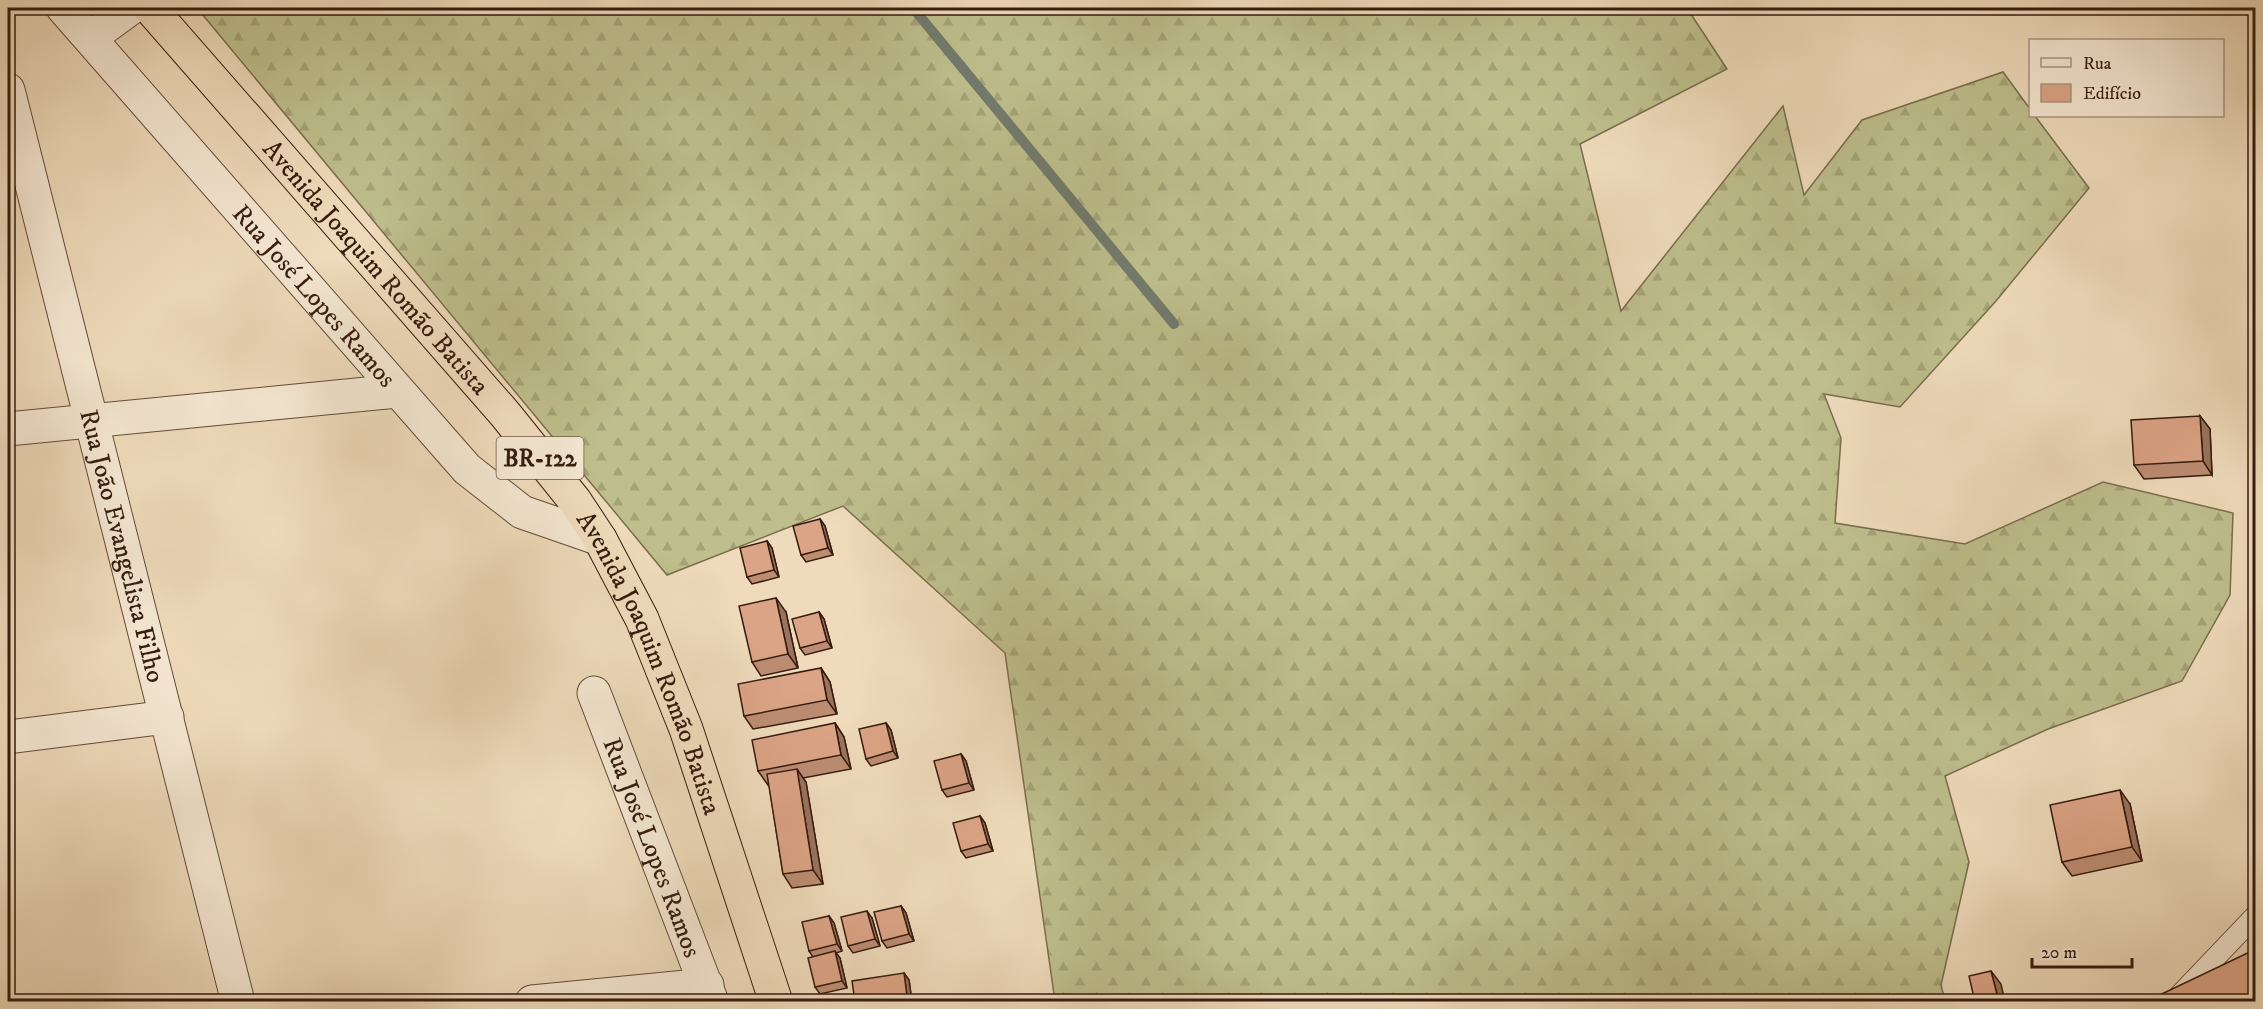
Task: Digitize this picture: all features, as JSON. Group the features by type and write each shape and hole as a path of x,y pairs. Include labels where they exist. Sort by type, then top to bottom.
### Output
{"highway":[{"name":"Avenida Joaquim Romão Batista","path":"150,8 505,414 575,501 600,539 642,619 686,729 776,1002"}],"street":[{"name":"Rua José Lopes Ramos","path":"63,8 467,469 522,512 600,539"},
{"path":"90,38 131,8"},
{"name":"Rua João Evangelista Filho","path":"8,90 238,1002"},
{"path":"8,429 397,391"},
{"name":"Rua José Lopes Ramos","path":"594,693 710,993"},
{"path":"8,737 167,717"},
{"path":"532,1002 710,993"}],"lane":[{"path":"2173,1002 2256,915"}],"green space":[{"path":"197,8 1687,8 1727,69 1580,144 1621,311 1783,106 1804,195 1862,120 2003,72 2029,108 2029,117 2036,117 2089,188 1996,301 1900,407 1824,394 1841,438 1835,523 1965,544 2103,482 2233,513 2230,595 2182,681 2048,729 1945,776 1969,862 1941,985 1945,1001 1055,1001 1005,653 843,506 667,575"}],"building":[{"path":"2200,416 2203,461 2134,465 2131,420"},
{"path":"820,519 828,548 801,555 793,526"},
{"path":"767,541 774,570 747,577 740,548"},
{"path":"776,598 788,654 752,662 739,606"},
{"path":"819,612 827,641 800,648 792,619"},
{"path":"821,668 827,700 744,716 738,684"},
{"path":"835,723 841,755 758,771 752,740"},
{"path":"886,723 893,751 866,759 859,729"},
{"path":"961,754 969,783 942,790 934,761"},
{"path":"797,769 813,870 783,874 767,774"},
{"path":"2120,790 2132,847 2062,862 2050,805"},
{"path":"980,816 988,844 961,851 953,823"},
{"path":"901,906 909,934 882,941 874,912"},
{"path":"867,911 875,939 848,946 841,917"},
{"path":"829,916 837,944 809,951 802,922"},
{"path":"2256,949 2256,1002 2147,1002 2147,1001"},
{"path":"835,951 842,981 815,987 808,958"},
{"path":"1991,971 1999,1002 1975,1002 1969,976"},
{"path":"904,973 907,996 855,1002 852,981"}],"waterway":[{"path":"913,8 1174,324"}]}
